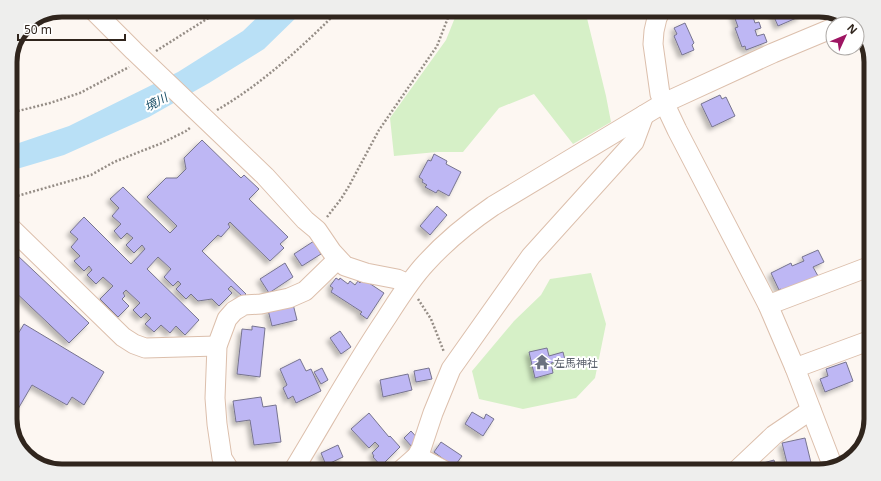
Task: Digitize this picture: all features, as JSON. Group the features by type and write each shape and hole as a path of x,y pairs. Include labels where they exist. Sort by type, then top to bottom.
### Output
{"street":[{"path":"100,17 265,176 305,220 317,230 338,259 345,266 366,273 397,279 408,284"},
{"path":"658,17 653,44 660,94 768,306 795,368 830,462"},
{"path":"297,464 373,337 408,284 439,248 471,221 493,206 664,103 773,53 825,31"},
{"path":"408,464 422,449 433,412 451,369 531,256 634,142 644,115"},
{"path":"17,234 123,337 134,344 145,348 217,346"},
{"path":"226,464 222,458 215,398 217,346 227,319 234,311 244,305 261,304 289,298 305,291 338,259"},
{"path":"768,306 864,269"},
{"path":"795,368 864,343"},
{"path":"743,464 774,435 811,410"},
{"path":"417,456 432,464"}],"path":[{"path":"17,111 50,103 80,93 145,61 211,17"},
{"path":"17,196 91,175 114,162 162,143 186,131 201,115 232,101 278,66 330,17"},
{"path":"317,230 341,199 379,130 437,46 448,17"},
{"path":"408,284 431,319 451,369"}],"green space":[{"path":"455,17 587,17 611,122 573,144 534,94 499,108 463,152 437,152 394,156 390,118 446,40"},
{"path":"591,273 606,324 595,378 576,398 523,409 479,399 472,371 514,321 541,295 550,279"}],"water":[{"name":"境川","path":"258,17 297,17 264,49 209,83 149,117 64,155 17,169 17,144 69,126 178,72 243,31"}],"building":[{"path":"734,17 753,17 755,23 759,22 761,28 755,30 757,36 764,34 767,42 746,50 745,46 742,47 735,28 738,27"},
{"path":"774,17 799,17 778,26"},
{"path":"685,23 694,43 692,45 694,50 682,55 674,36 677,34 674,28"},
{"path":"720,95 722,99 726,97 735,116 712,127 701,104"},
{"path":"202,140 241,178 244,175 259,189 249,199 288,237 280,244 284,248 270,261 230,222 228,224 230,227 221,237 218,235 202,251 246,294 243,297 231,286 228,289 232,293 219,306 212,299 198,301 191,294 186,299 176,289 181,284 178,281 173,286 164,277 171,269 158,257 147,269 199,320 185,335 176,326 170,333 161,325 154,332 145,324 151,318 146,313 141,318 133,310 140,303 126,290 123,293 125,296 122,299 129,306 118,317 100,299 113,286 103,277 96,284 87,275 92,270 89,266 84,271 74,261 80,256 71,247 78,239 70,232 84,217 131,264 145,249 142,245 134,253 126,245 133,238 127,233 121,239 114,231 121,224 112,216 119,208 110,199 123,187 170,233 177,226 147,197 166,178 177,178 186,169 184,158"},
{"path":"434,154 447,161 446,164 461,172 449,196 438,190 436,193 425,187 427,185 422,182 423,180 419,177 428,160 431,161"},
{"path":"437,206 447,215 430,235 420,226"},
{"path":"314,241 321,254 302,266 294,254"},
{"path":"818,250 824,262 813,267 818,276 795,287 782,291 781,289 779,290 771,273 791,263 792,266 804,261 802,257"},
{"path":"17,255 89,323 69,343 17,294"},
{"path":"285,263 293,277 269,293 260,279"},
{"path":"336,278 339,280 340,278 348,284 350,281 355,285 358,281 360,283 363,279 384,293 367,319 360,314 362,312 331,292 333,288 330,286"},
{"path":"293,304 297,320 272,326 268,310"},
{"path":"24,324 104,372 84,405 72,397 67,405 32,385 17,408 17,336"},
{"path":"252,326 265,328 260,377 237,374 242,329 252,330"},
{"path":"340,331 351,347 341,354 330,338"},
{"path":"547,348 549,356 563,352 565,360 551,363 553,373 535,378 529,352"},
{"path":"300,359 306,371 311,369 321,391 296,403 293,396 288,399 283,388 287,385 280,369"},
{"path":"846,362 853,381 825,392 820,379 828,376 826,369"},
{"path":"322,368 328,380 321,384 314,372"},
{"path":"429,368 432,379 416,382 414,371"},
{"path":"408,374 412,390 383,397 380,380"},
{"path":"261,397 263,407 276,405 281,442 254,445 250,420 236,422 233,401"},
{"path":"472,412 484,419 486,414 494,419 483,436 465,424"},
{"path":"369,413 389,437 390,436 400,447 383,464 379,464 373,457 374,456 372,453 379,446 375,442 369,448 351,429"},
{"path":"411,431 420,441 413,448 404,438"},
{"path":"805,438 811,464 787,464 782,443"},
{"path":"441,442 462,456 456,464 450,464 434,452"},
{"path":"338,445 343,457 326,464 321,453"},
{"path":"774,460 775,464 760,464"}],"place":[{"name":"左馬神社","path":"542,362"}]}
